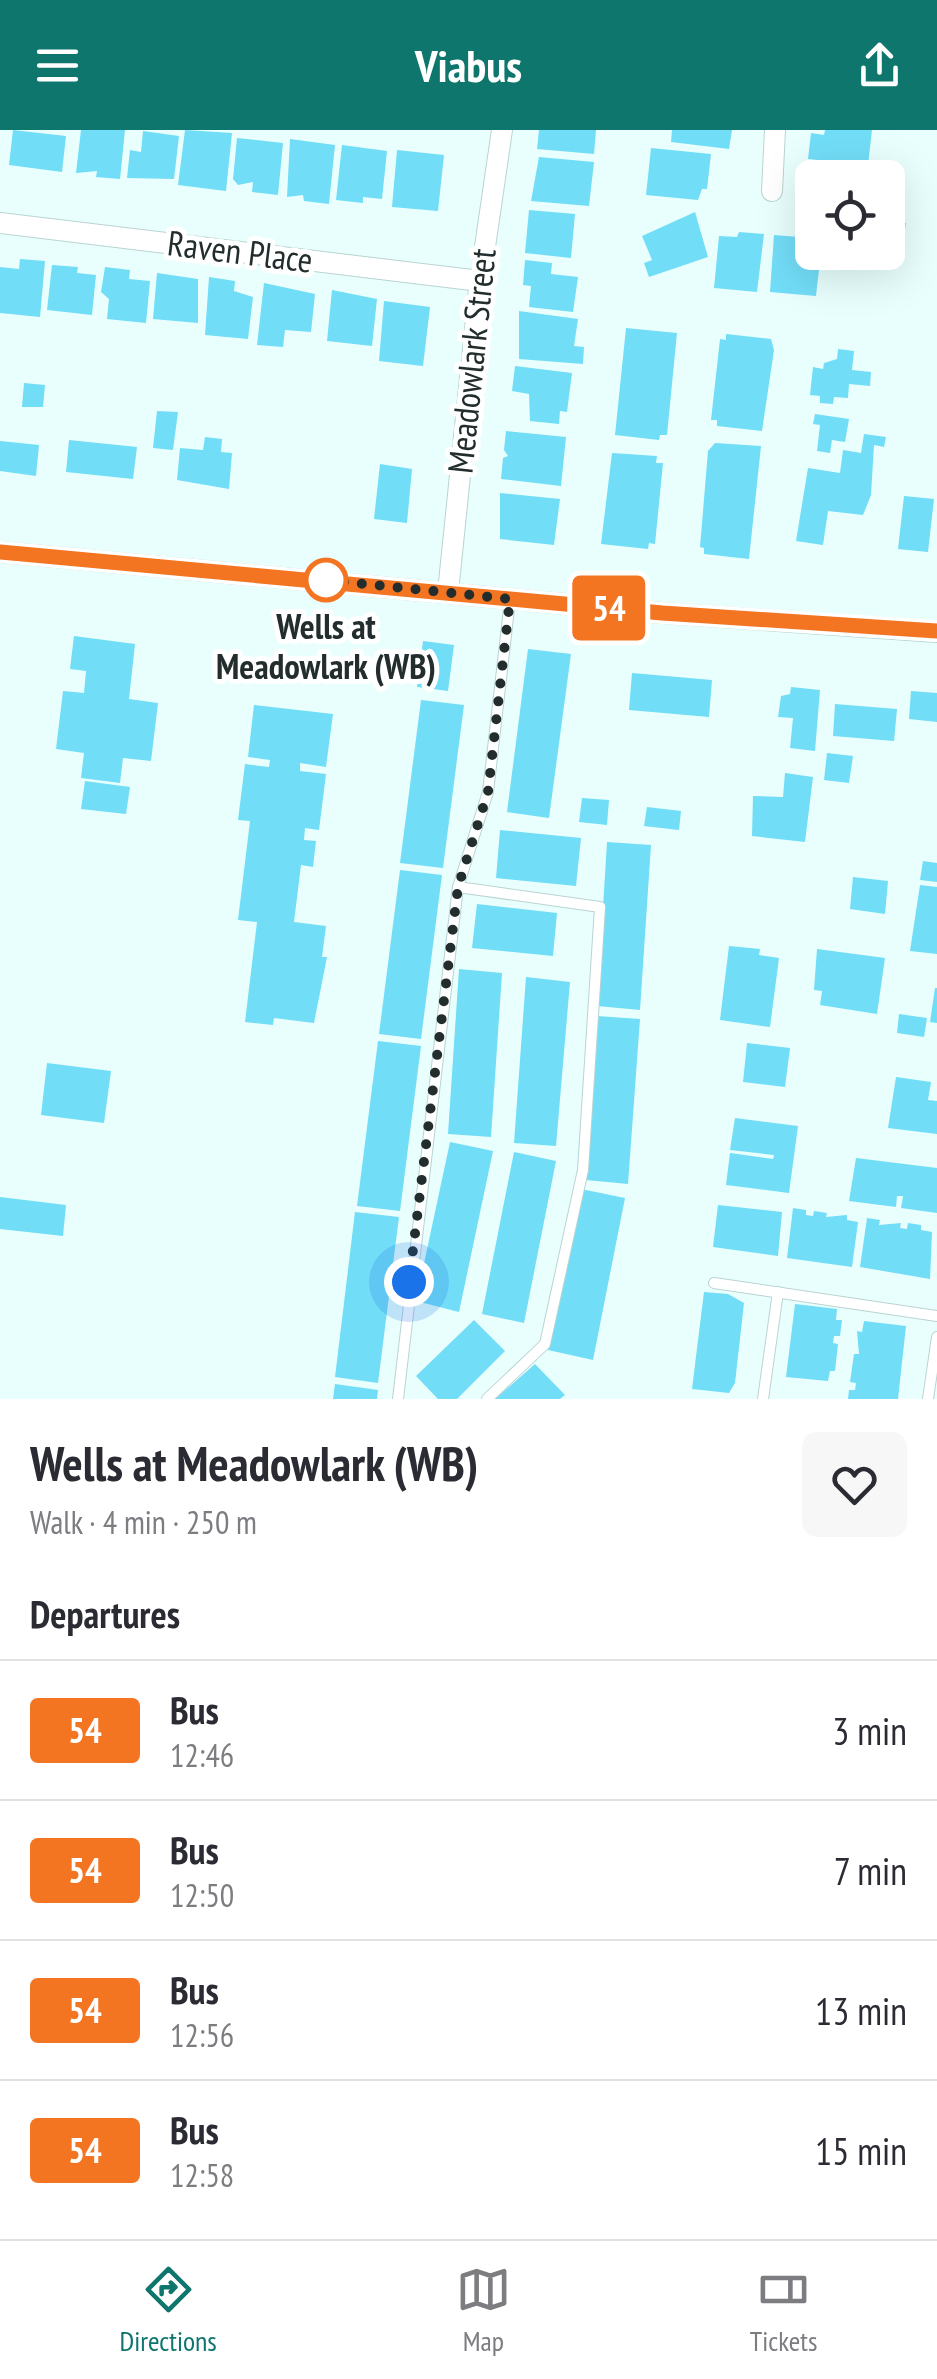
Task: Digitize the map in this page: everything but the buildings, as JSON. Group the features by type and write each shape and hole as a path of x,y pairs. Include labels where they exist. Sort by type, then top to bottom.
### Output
{"street":[{"name":"Meadowlark Street","path":"448,592 480,281 502,130"},
{"path":"772,190 775,130"},
{"name":"Raven Place","path":"0,222 480,281"},
{"path":"0,552 510,599 937,632"}],"lane":[{"path":"398,1399 458,887 488,792 510,599"},
{"path":"458,887 600,907 583,1170 545,1344 488,1399"},
{"path":"714,1283 937,1316"},
{"path":"763,1399 778,1292"},
{"path":"928,1399 937,1338"}],"bus line":[{"name":"54","path":"0,552 251,572 662,613 937,631"}],"place":[{"name":"Wells at Meadowlark (WB)","path":"326,580"}],"route":[{"path":"326,580 510,599 488,792 458,887 409,1282"}]}
